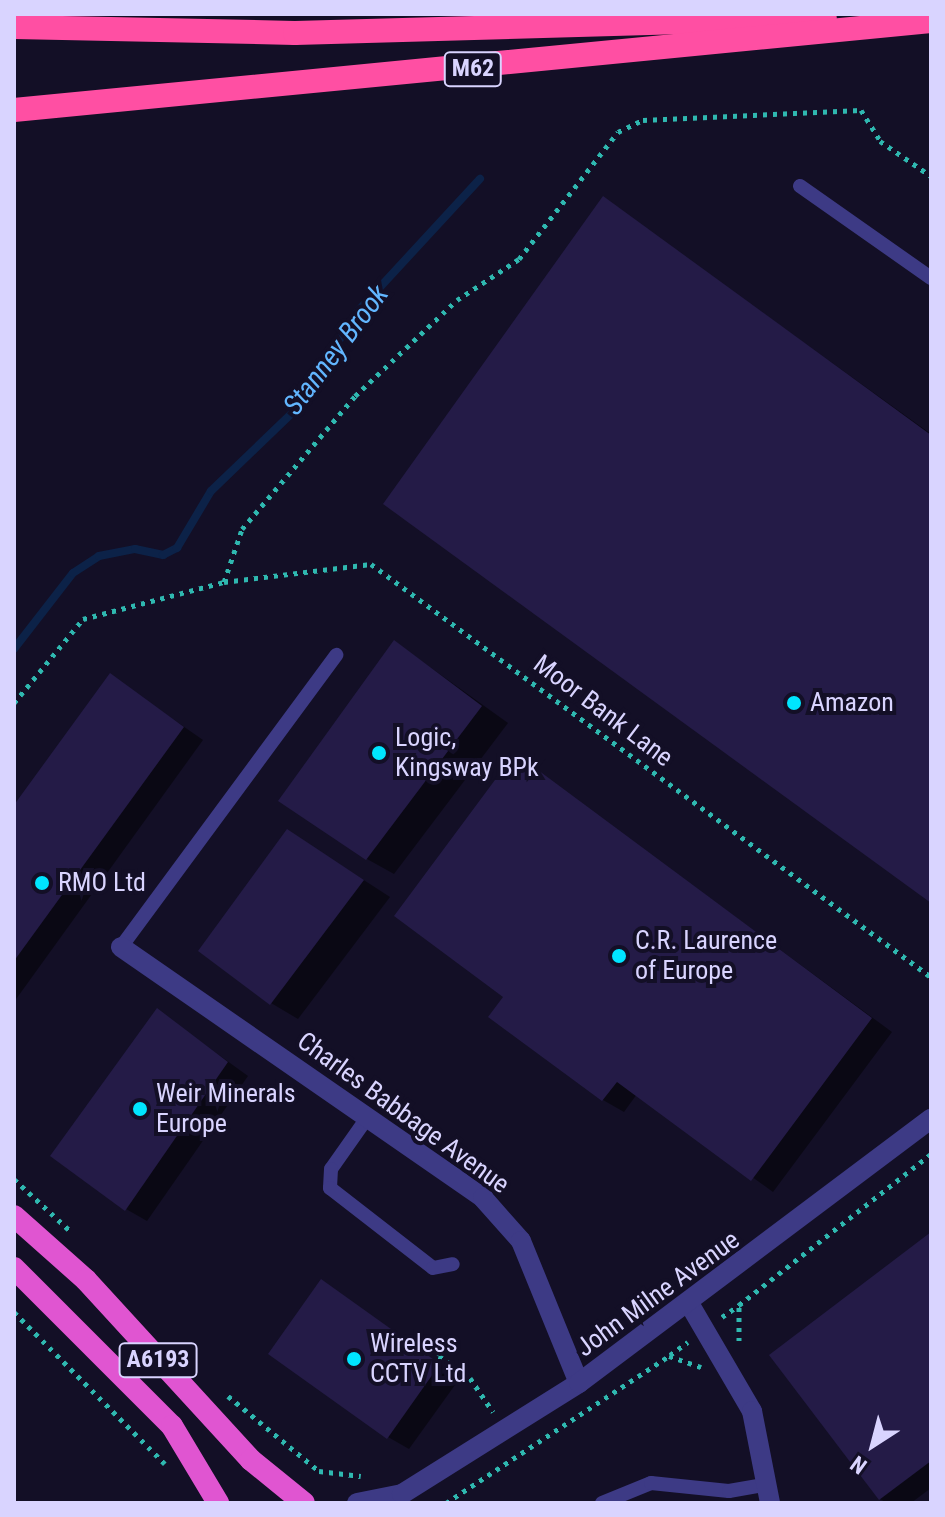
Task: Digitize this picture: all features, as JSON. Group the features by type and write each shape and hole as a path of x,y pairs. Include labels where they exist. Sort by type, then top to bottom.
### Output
{"highway":[{"name":"M62","path":"14,27 295,33 931,15"},
{"name":"M62","path":"14,110 931,21"},
{"name":"A6193","path":"14,1216 86,1280 251,1460 304,1503"},
{"name":"A6193","path":"14,1268 172,1426 218,1503"},
{"path":"281,1503 295,1503"}],"street":[{"name":"Charles Babbage Avenue","path":"121,947 367,1118 505,1220 533,1265 579,1383"},
{"name":"John Milne Avenue","path":"361,1494 400,1498 579,1383 690,1305 931,1119"},
{"path":"690,1305 743,1389 768,1493"}],"lane":[{"path":"800,186 931,278"},
{"path":"121,947 336,655"},
{"path":"367,1118 331,1169 330,1188 433,1268 453,1264"},
{"path":"602,1503 651,1483 768,1493"}],"path":[{"path":"224,582 242,529 345,407 457,300 519,259 618,132 643,120 861,110 880,141 931,176"},
{"name":"Moor Bank Lane","path":"14,703 83,619 224,582 371,564 931,977"},
{"path":"741,1347 739,1305 931,1154"},
{"path":"14,1312 174,1477"},
{"path":"445,1346 439,1356 470,1378 496,1416"},
{"path":"446,1503 669,1356 707,1372"},
{"path":"267,1433 319,1471 363,1476 361,1494"}],"building":[{"name":"Amazon","path":"603,196 931,435 931,903 383,504"},
{"name":"Logic, Kingsway BPk","path":"394,640 482,706 366,860 278,801"},
{"name":"RMO Ltd","path":"110,673 184,727 14,961 14,805"},
{"name":"C.R. Laurence of Europe","path":"515,753 872,1018 751,1181 617,1082 602,1101 488,1017 503,997 394,916"},
{"path":"287,829 364,880 270,1005 198,951"},
{"name":"Weir Minerals Europe","path":"157,1008 228,1062 125,1211 50,1156"},
{"path":"931,1232 931,1461 879,1500 769,1355"},
{"name":"Wireless CCTV Ltd","path":"321,1279 440,1364 387,1439 268,1354"}],"waterway":[{"name":"Stanney Brook","path":"14,649 73,573 99,556 135,549 163,555 177,548 211,491 292,413 358,311 480,179"}],"place":[{"name":"Amazon","path":"794,703"},
{"name":"Logic, Kingsway BPk","path":"379,753"},
{"name":"RMO Ltd","path":"42,883"},
{"name":"C.R. Laurence of Europe","path":"619,956"},
{"name":"Weir Minerals Europe","path":"140,1109"},
{"name":"Wireless CCTV Ltd","path":"354,1359"}]}
